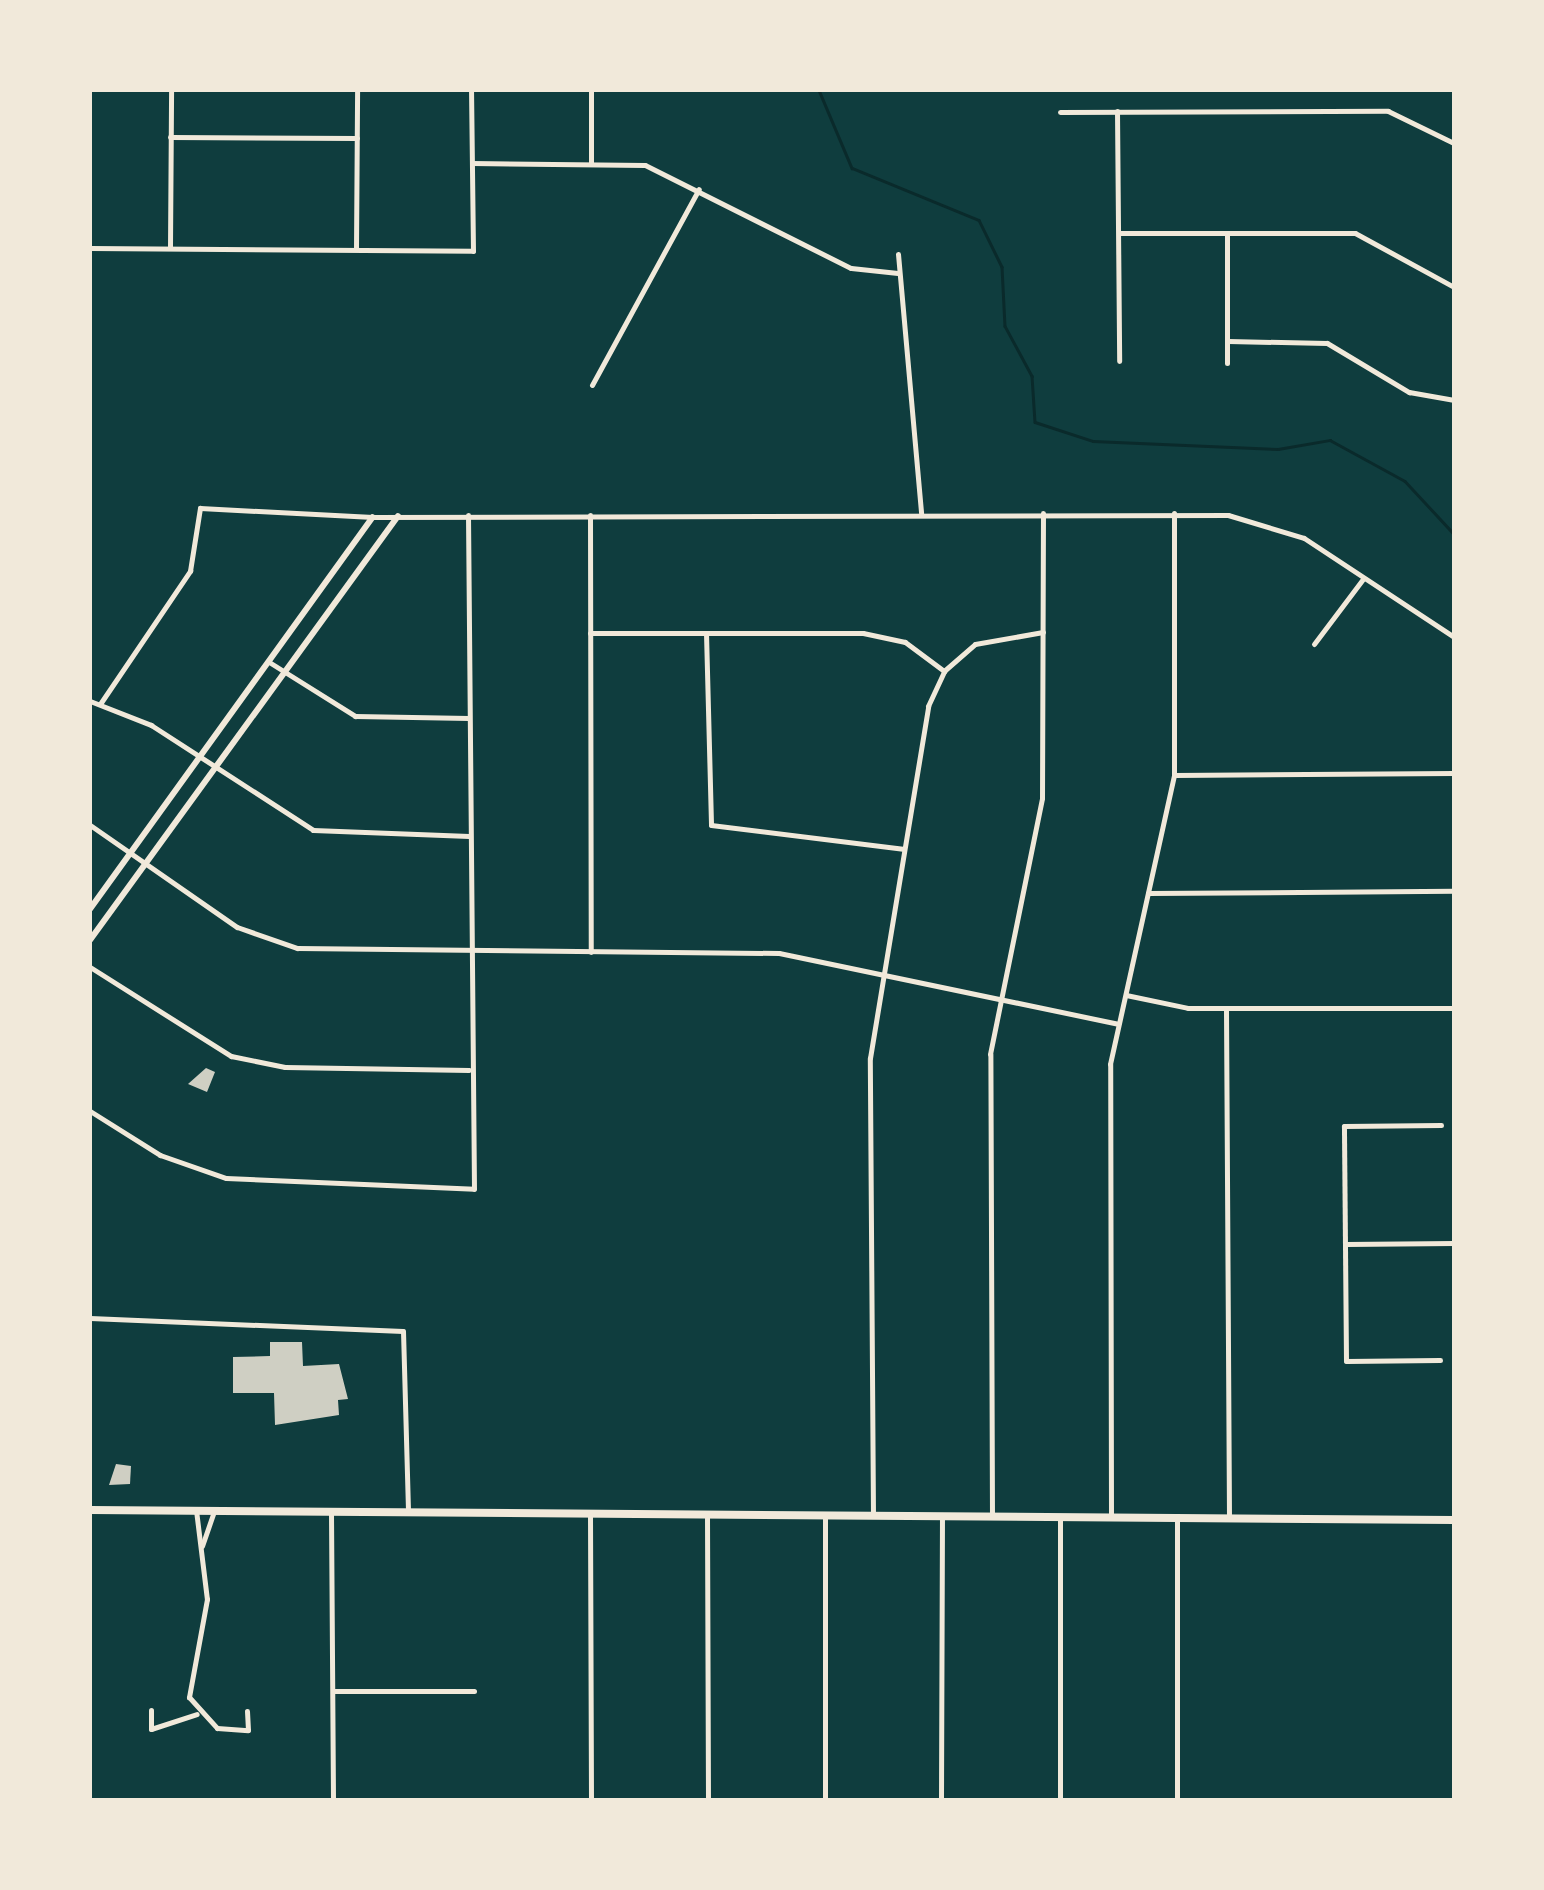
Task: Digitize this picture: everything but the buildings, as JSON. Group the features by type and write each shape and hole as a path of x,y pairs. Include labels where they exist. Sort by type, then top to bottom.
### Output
{"main road":[{"path":"90,1510 1454,1520"}],"street":[{"path":"170,248 171,90"},
{"path":"356,249 357,90"},
{"path":"90,248 472,251 470,90"},
{"path":"591,90 591,164"},
{"path":"1117,111 1119,361"},
{"path":"1060,112 1388,111 1454,143"},
{"path":"170,137 357,138"},
{"path":"471,163 645,165 851,268 898,273"},
{"path":"592,385 699,190"},
{"path":"1119,233 1364,235 1454,286"},
{"path":"1227,363 1228,233"},
{"path":"898,254 900,358 920,422 921,513"},
{"path":"1228,342 1327,343 1409,392 1454,400"},
{"path":"100,704 190,571 200,508 373,517 1174,512 1276,527 1454,636"},
{"path":"1111,1518 1118,1024 1174,775 1174,512"},
{"path":"992,1517 990,1054 998,998 1042,798 1043,514"},
{"path":"90,1111 160,1155 226,1178 474,1189 468,515"},
{"path":"590,515 591,952"},
{"path":"90,940 398,516"},
{"path":"90,908 373,517"},
{"path":"1314,644 1363,578"},
{"path":"873,1516 870,1058 928,706 944,671 985,640 1042,632"},
{"path":"590,633 881,635 944,671"},
{"path":"706,633 714,828 903,849"},
{"path":"269,662 354,716 468,718"},
{"path":"90,702 200,758 312,830 469,836"},
{"path":"1174,775 1454,774"},
{"path":"90,826 132,851 237,928 277,944 470,953 757,951 882,972 1118,1024"},
{"path":"1148,893 1454,891"},
{"path":"90,967 190,1037 249,1060 470,1070"},
{"path":"1126,995 1226,1010 1454,1008"},
{"path":"1226,1010 1229,1519"},
{"path":"1440,1360 1346,1361 1344,1126 1441,1126"},
{"path":"1346,1244 1454,1243"},
{"path":"90,1318 403,1331 408,1512"},
{"path":"196,1510 206,1610 188,1688 197,1714 218,1728 248,1730 247,1710"},
{"path":"202,1546 214,1510"},
{"path":"331,1511 333,1800"},
{"path":"590,1514 590,1800"},
{"path":"707,1515 708,1800"},
{"path":"825,1516 825,1800"},
{"path":"941,1800 942,1517"},
{"path":"1060,1518 1060,1800"},
{"path":"1176,1518 1177,1800"},
{"path":"333,1691 474,1691"},
{"path":"151,1710 151,1729 197,1714"}],"waterway":[{"path":"819,90 852,168 979,220 1002,267 1005,326 1032,376 1035,422 1093,441 1278,449 1330,440 1405,481 1454,534"}]}
